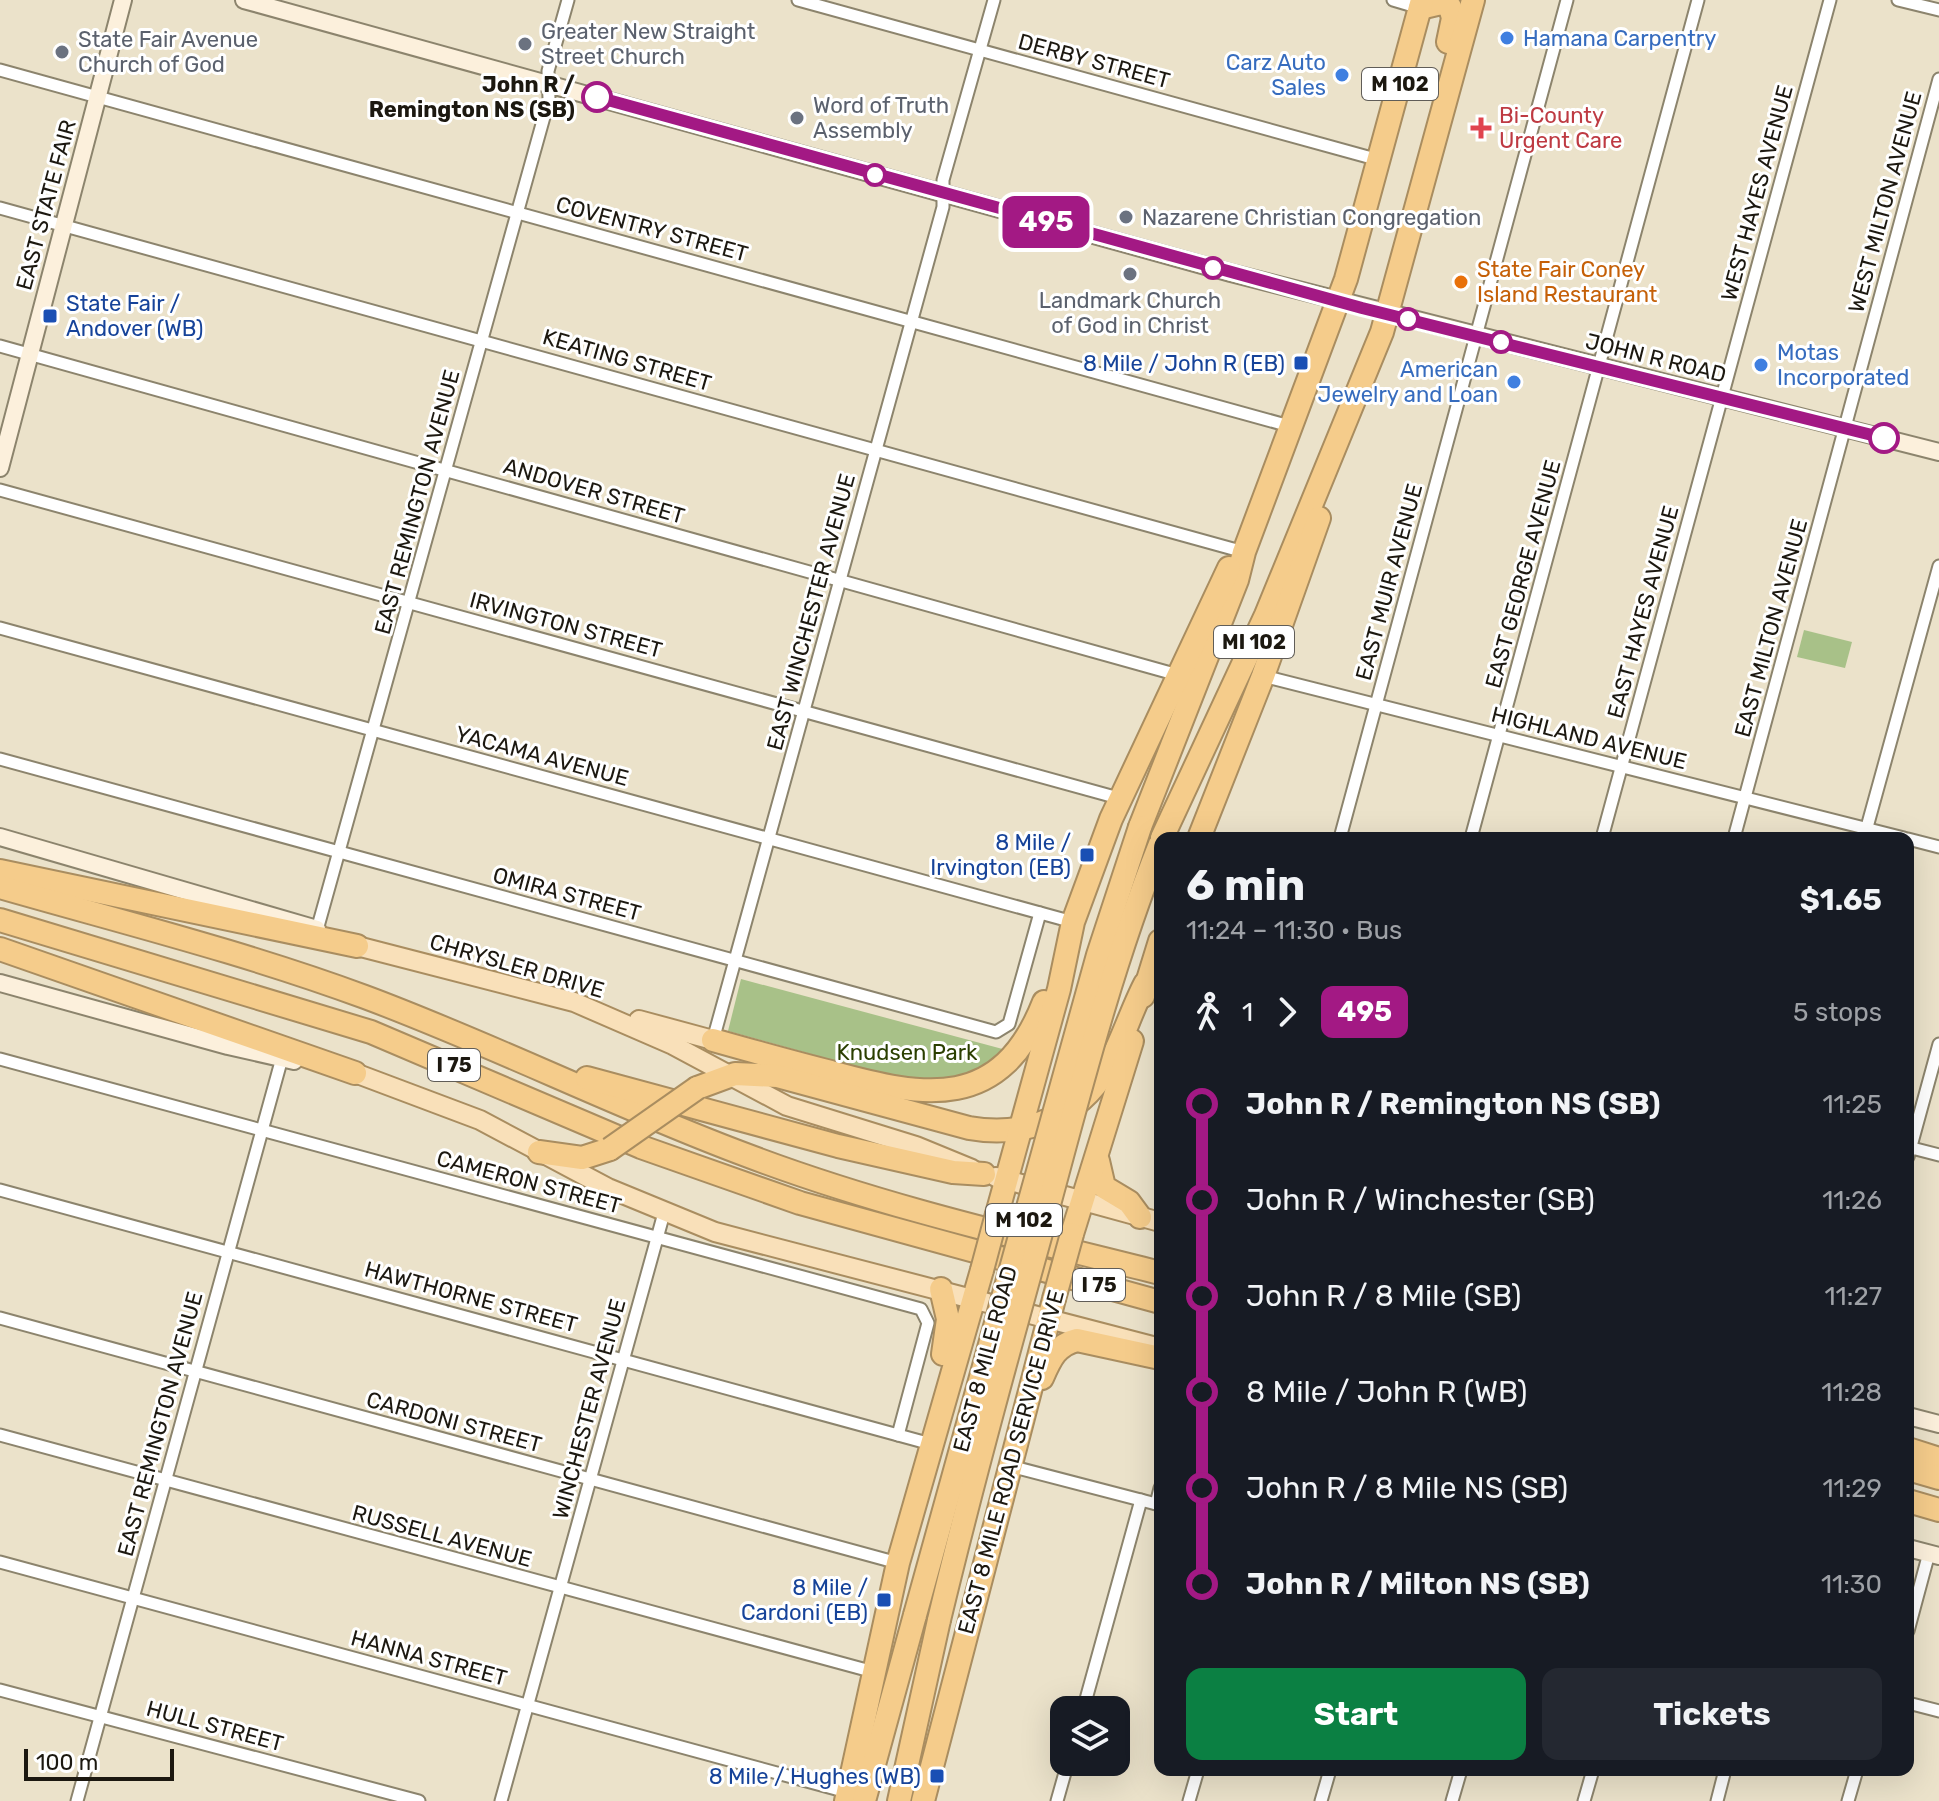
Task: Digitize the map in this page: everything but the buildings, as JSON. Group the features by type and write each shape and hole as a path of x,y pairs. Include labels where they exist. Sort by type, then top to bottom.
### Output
{"highway":[{"name":"M 102","path":"1388,314 1473,0"},
{"path":"1410,234 1408,187 1453,18 1450,7 1441,3 1421,4"},
{"name":"M 102","path":"1244,552 1339,301 1421,4"},
{"name":"EAST 8 MILE ROAD","path":"1165,832 1261,625 1337,447 1388,314"},
{"path":"1201,832 1311,549 1337,447"},
{"path":"713,1040 901,1090 935,1092 958,1088 986,1077 1016,1053 1039,1017 1111,819 1224,575 1244,552"},
{"name":"MI 102","path":"1140,827 1237,580 1244,552"},
{"name":"EAST 8 MILE ROAD","path":"852,1798 915,1615 1094,970 1140,827"},
{"name":"EAST 8 MILE ROAD","path":"899,1801 939,1620 982,1448 1098,1025 1154,859"},
{"path":"0,871 357,946"},
{"name":"I 75","path":"0,887 306,976 427,1020 647,1116 835,1186 1154,1271"},
{"name":"I 75","path":"0,920 371,1032 641,1147 800,1203 1154,1300"},
{"path":"0,949 355,1073"},
{"path":"1007,1180 1059,989 1064,952"},
{"name":"EAST 8 MILE ROAD SERVICE DRIVE","path":"923,1801 1051,1308 1154,960"},
{"path":"539,1152 582,1158 610,1149 697,1088 728,1076 755,1074 786,1077 969,1128 993,1131 1042,1124 1064,1113 1093,1088 1111,1060 1145,984"},
{"path":"535,1066 883,1156 953,1172 984,1174"},
{"path":"1098,1155 1103,1185 1150,1220"},
{"name":"EAST 8 MILE ROAD","path":"852,1798 874,1672 898,1563 1007,1180"},
{"path":"931,1444 928,1423 948,1330 941,1289"},
{"path":"1018,1430 1051,1356 1066,1344 1082,1340 1154,1357"},
{"path":"1914,1451 1939,1459"},
{"path":"1914,1471 1939,1478"},
{"path":"1914,1503 1939,1510"},
{"path":"1914,1518 1939,1524"}],"main road":[{"name":"EAST STATE FAIR","path":"0,468 123,0"},
{"name":"JOHN R ROAD","path":"244,0 1362,308 1939,452"},
{"name":"CHRYSLER DRIVE","path":"0,837 317,930 357,946 574,1002 673,1045 787,1106 916,1146 984,1174 1150,1220"},
{"path":"0,983 282,1058 355,1073 480,1120 664,1213 715,1232 973,1297 1051,1308 1154,1346"},
{"path":"574,1002 713,1040"},
{"path":"1914,1418 1939,1424"},
{"path":"1914,1550 1934,1555"}],"street":[{"name":"EAST REMINGTON AVENUE","path":"317,930 549,99 548,71 568,0"},
{"name":"DERBY STREET","path":"798,0 1379,160"},
{"name":"EAST WINCHESTER AVENUE","path":"713,1040 943,207 943,180 994,0"},
{"path":"1393,0 1421,4"},
{"name":"EAST MUIR AVENUE","path":"1342,832 1567,0"},
{"name":"EAST GEORGE AVENUE","path":"1473,832 1698,0"},
{"name":"WEST HAYES AVENUE","path":"1723,397 1830,0"},
{"path":"1898,0 1939,10"},
{"name":"COVENTRY STREET","path":"0,70 1293,427"},
{"name":"WEST MILTON AVENUE","path":"1846,428 1939,79"},
{"name":"KEATING STREET","path":"0,208 64,223 1244,552"},
{"name":"ANDOVER STREET","path":"0,346 1178,675"},
{"name":"EAST HAYES AVENUE","path":"1604,832 1723,397"},
{"name":"EAST MILTON AVENUE","path":"1736,832 1846,428"},
{"name":"IRVINGTON STREET","path":"0,490 1122,799"},
{"path":"1866,832 1939,566"},
{"name":"YACAMA AVENUE","path":"0,628 1073,922"},
{"name":"HIGHLAND AVENUE","path":"1263,676 1745,798 1863,832"},
{"name":"OMIRA STREET","path":"0,759 1000,1032 1009,1024 1040,913"},
{"name":"HIGHLAND AVENUE","path":"1914,840 1939,847"},
{"path":"1914,1133 1939,1044"},
{"name":"EAST REMINGTON AVENUE","path":"77,1801 282,1058"},
{"name":"CAMERON STREET","path":"0,1059 924,1311 928,1323 898,1435"},
{"path":"1914,1152 1939,1155"},
{"name":"HAWTHORNE STREET","path":"0,1190 931,1444"},
{"name":"WINCHESTER AVENUE","path":"501,1801 664,1213"},
{"name":"CARDONI STREET","path":"0,1318 898,1563"},
{"name":"RUSSELL AVENUE","path":"0,1435 874,1672"},
{"path":"1010,1466 1154,1503"},
{"path":"1087,1696 1141,1500"},
{"path":"1914,1613 1934,1555"},
{"name":"HANNA STREET","path":"0,1562 852,1798"},
{"name":"HULL STREET","path":"0,1690 419,1801"},
{"path":"1914,1705 1939,1711"},
{"path":"1057,1801 1064,1776"},
{"path":"1189,1801 1196,1776"},
{"path":"1321,1801 1328,1776"},
{"path":"1452,1801 1459,1776"},
{"path":"1584,1801 1591,1776"},
{"path":"1717,1801 1723,1776"},
{"path":"1848,1801 1855,1776"}],"green space":[{"path":"1804,630 1852,642 1845,668 1797,657"},
{"name":"Knudsen Park","path":"741,979 1010,1051 967,1078 908,1081 728,1031"}],"bus line":[{"name":"495","path":"597,97 1362,308 1884,438"}],"place":[{"name":"Hamana Carpentry","path":"1507,38"},
{"name":"Greater New Straight Street Church","path":"525,44"},
{"name":"State Fair Avenue Church of God","path":"62,52"},
{"name":"Carz Auto Sales","path":"1342,75"},
{"name":"John R / Remington NS (SB)","path":"597,97"},
{"name":"Word of Truth Assembly","path":"797,118"},
{"name":"Bi-County Urgent Care","path":"1481,128"},
{"name":"Nazarene Christian Congregation","path":"1126,217"},
{"name":"Landmark Church of God in Christ","path":"1130,274"},
{"name":"State Fair Coney Island Restaurant","path":"1461,282"},
{"name":"State Fair / Andover (WB)","path":"50,316"},
{"name":"8 Mile / John R (EB)","path":"1301,363"},
{"name":"Motas Incorporated","path":"1761,365"},
{"name":"American Jewelry and Loan","path":"1514,382"},
{"name":"8 Mile / Irvington (EB)","path":"1087,855"},
{"name":"8 Mile / Cardoni (EB)","path":"884,1600"},
{"name":"8 Mile / Hughes (WB)","path":"937,1776"}]}
